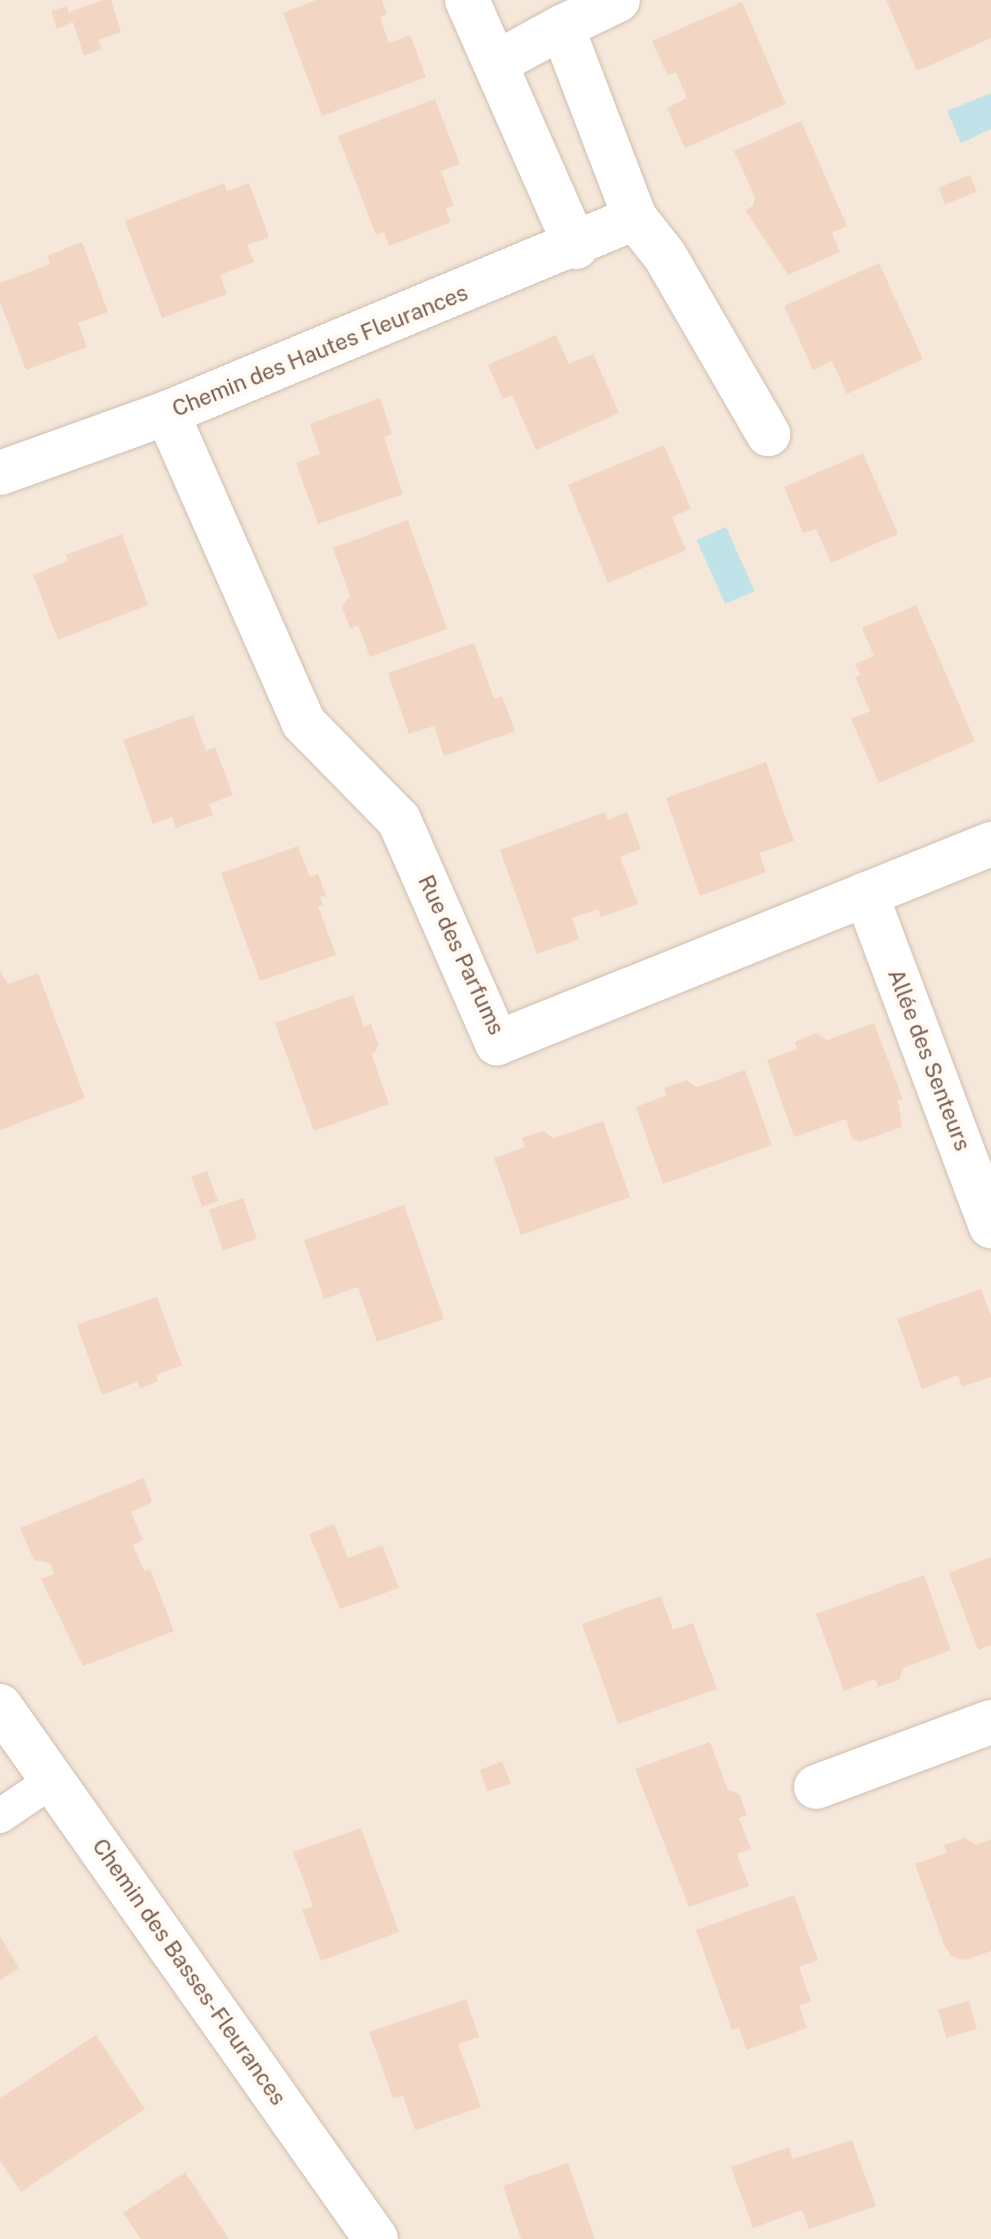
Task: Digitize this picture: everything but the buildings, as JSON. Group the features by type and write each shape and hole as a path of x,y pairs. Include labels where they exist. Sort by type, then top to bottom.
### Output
{"street":[{"path":"467,0 576,247"},
{"path":"496,63 618,0"},
{"path":"562,27 635,218 665,256 768,434"},
{"name":"Chemin des Hautes Fleurances","path":"0,473 167,413 576,247 635,218"},
{"name":"Rue des Parfums","path":"167,413 303,722 399,820 497,1043 991,844"},
{"name":"Allée des Senteurs","path":"866,894 991,1226"},
{"name":"Chemin des Basses-Fleurances","path":"0,1706 376,2239"},
{"path":"816,1787 991,1722"}],"lane":[{"path":"0,1816 53,1780"}],"shaded area":[{"path":"0,0 991,0 991,2239 0,2239"}],"water":[{"path":"991,93 991,129 961,143 947,111"},
{"path":"726,527 754,591 725,604 697,540"}]}
